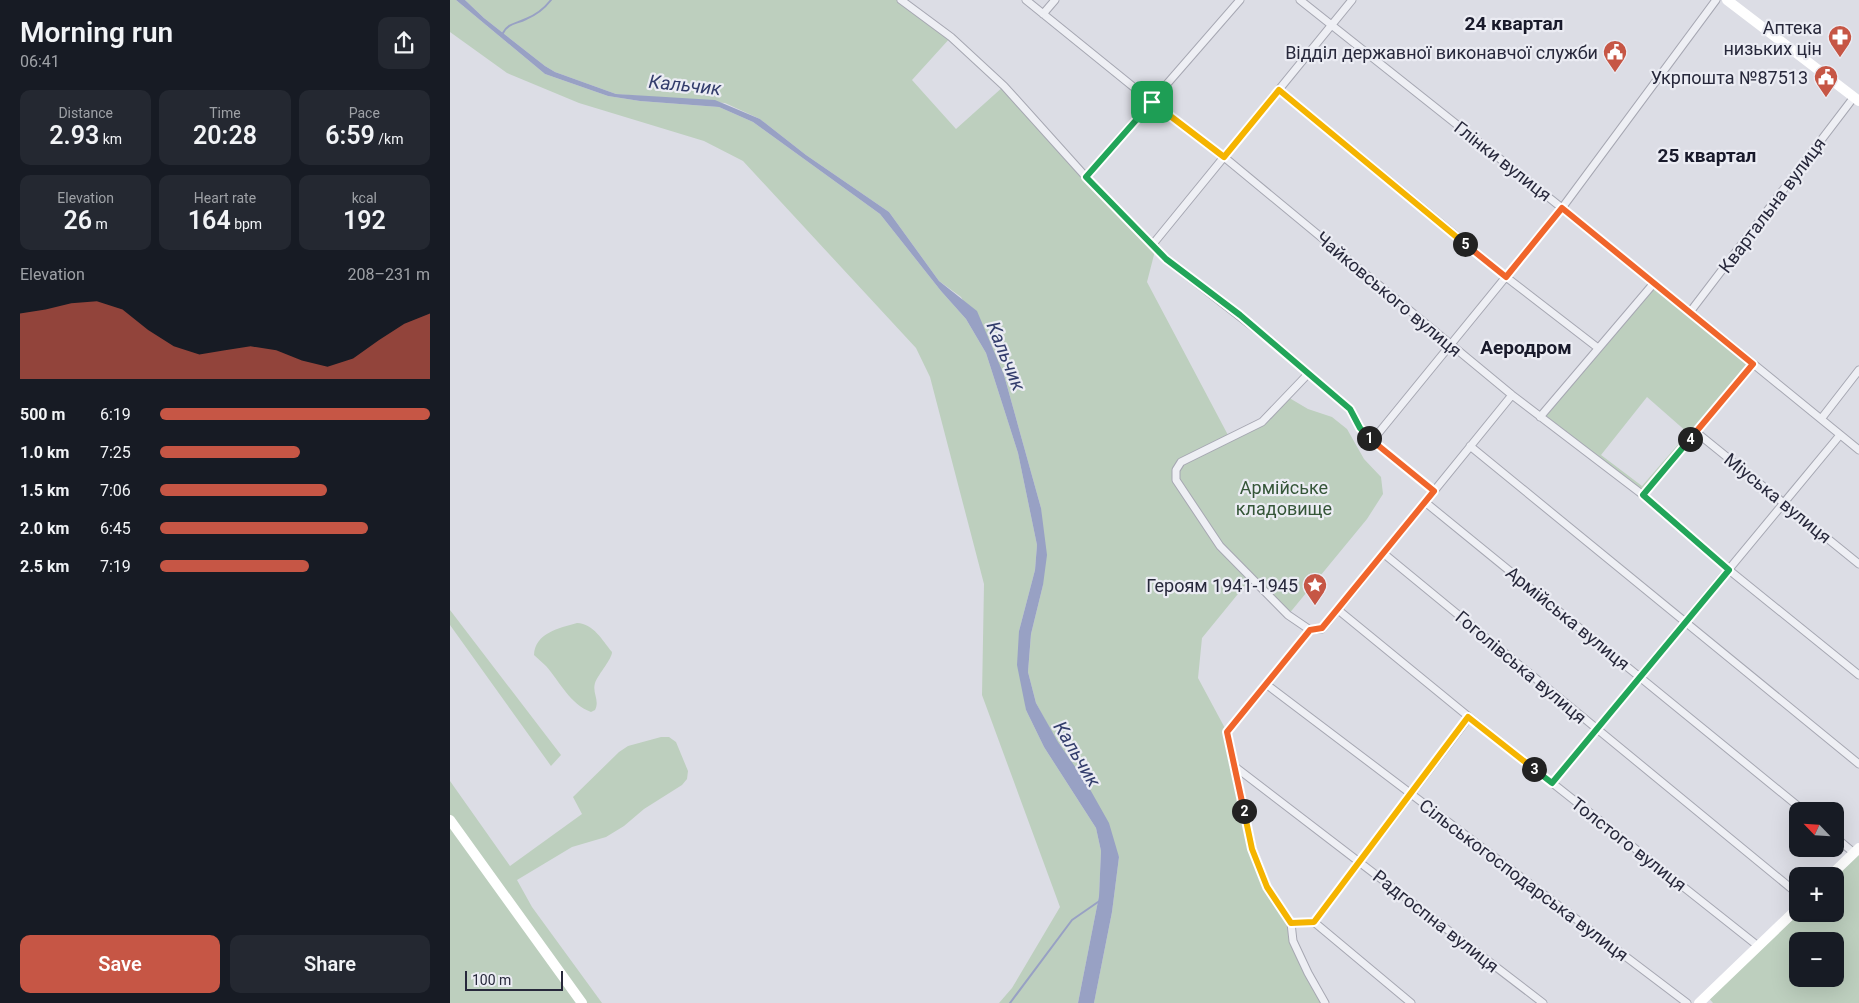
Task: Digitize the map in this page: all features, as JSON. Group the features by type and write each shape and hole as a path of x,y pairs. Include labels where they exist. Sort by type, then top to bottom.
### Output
{"street":[{"path":"901,0 951,37 1004,86 1086,177 1166,259 1240,315 1350,409 1360,428 1372,441 1434,491"},
{"name":"Чайковського вулиця","path":"1026,0 1152,102 1224,157 1512,395 1643,495 1729,570 1859,675"},
{"path":"1043,14 1055,0"},
{"path":"1086,177 1240,0"},
{"name":"Глінки вулиця","path":"1300,0 1562,208 1859,450"},
{"path":"1153,244 1352,0"},
{"path":"1372,441 1562,208 1716,0"},
{"path":"1727,0 1856,99"},
{"path":"1279,90 1506,277 1598,348"},
{"name":"Квартальна вулиця","path":"1690,312 1856,99"},
{"path":"1540,416 1654,283"},
{"path":"1643,495 1753,364"},
{"path":"1821,419 1859,370"},
{"path":"1308,374 1262,422 1181,462 1176,470 1176,480 1220,546 1288,615 1310,630"},
{"path":"1325,1003 1293,941 1291,923 1267,887 1252,849 1227,732 1310,630 1322,628 1512,395"},
{"name":"Міуська вулиця","path":"1696,432 1859,564"},
{"path":"1552,783 1840,435"},
{"path":"1470,446 1859,764"},
{"name":"Армійська вулиця","path":"1425,502 1793,802"},
{"name":"Гоголівська вулиця","path":"1383,553 1789,887"},
{"name":"Толстого вулиця","path":"1337,610 1468,717 1758,946"},
{"name":"Сільськогосподарська вулиця","path":"1266,684 1687,1003"},
{"path":"1314,922 1468,717"},
{"name":"Радгоспна вулиця","path":"1234,766 1543,1003"},
{"path":"450,820 582,1003"},
{"path":"1840,867 1857,851 1844,843"},
{"path":"1699,1003 1789,917"},
{"path":"1291,923 1314,922 1411,1003"}],"green space":[{"path":"450,0 456,0 545,74 608,96 640,101 719,107 753,122 880,214 941,291 966,319 986,353 1018,453 1037,545 1035,570 1019,631 1026,710 1044,747 1096,828 1101,851 1099,896 1078,1003 999,1003 1012,988 1060,907 982,695 984,584 930,377 916,348 743,161 704,141 579,103 507,73 450,32"},
{"name":"Армійське кладовище","path":"465,0 901,0 951,37 912,80 956,129 1004,86 1156,247 1147,282 1229,437 1262,422 1286,396 1308,409 1332,417 1347,429 1364,459 1381,477 1383,494 1367,519 1288,615 1251,578 1202,638 1198,678 1227,732 1252,849 1267,887 1291,923 1293,941 1323,1003 1094,1003 1112,912 1119,857 1036,703 1028,672 1031,634 1043,585 1041,508 1004,375 961,297 939,281 889,212 806,155 760,119 725,103 616,94 555,72 484,18"},
{"path":"1654,286 1750,364 1643,492 1543,416","holes":["1647,397 1688,433 1642,486 1601,455"]},
{"path":"450,610 561,755 551,766 450,625"},
{"path":"577,623 593,629 612,652 595,683 596,706 595,710 591,712 571,698 546,666 534,655 535,648 543,637 556,630"},
{"path":"661,737 669,737 676,742 688,771 687,779 682,785 644,809 624,826 606,837 572,847 517,880 532,907 602,1003 450,1003 450,781 510,866 582,814 573,797 619,752 628,746"},
{"path":"1859,848 1859,1003 1713,1003 1707,996 1789,922 1844,922 1843,867"}],"water":[{"path":"456,0 465,0 484,18 555,72 616,94 715,100 760,119 806,155 889,212 939,281 977,311 1004,375 1041,508 1047,555 1043,585 1031,634 1028,672 1036,703 1109,823 1119,857 1112,912 1094,1003 1078,1003 1099,896 1101,851 1096,828 1044,747 1026,710 1017,665 1019,631 1035,570 1037,545 1018,453 986,353 966,319 941,291 880,214 753,122 719,107 640,101 608,96 545,74"}],"waterway":[{"path":"503,33 510,25 536,14 551,0"},
{"path":"1010,1003 1072,920 1098,902"}],"place":[{"name":"Аптека низьких цін","path":"1840,58"},
{"name":"Відділ державної виконавчої служби","path":"1615,73"},
{"name":"Укрпошта №87513","path":"1826,98"},
{"name":"Героям 1941-1945","path":"1315,606"}],"district":[{"name":"24 квартал","path":"1514,23"},
{"name":"25 квартал","path":"1707,155"},
{"name":"Аеродром","path":"1526,347"}],"route":[{"path":"1279,90 1506,277 1562,208 1753,364 1643,495 1729,570 1552,783 1468,717 1314,922 1291,923 1267,887 1252,849 1227,732 1310,630 1322,628 1434,491 1372,441 1360,428 1350,409 1272,341 1166,259 1086,177 1152,102 1224,157 1279,90"}],"water label":[{"name":"Кальчик","path":"685,85"},
{"name":"Кальчик","path":"1006,356"},
{"name":"Кальчик","path":"1077,754"}]}
